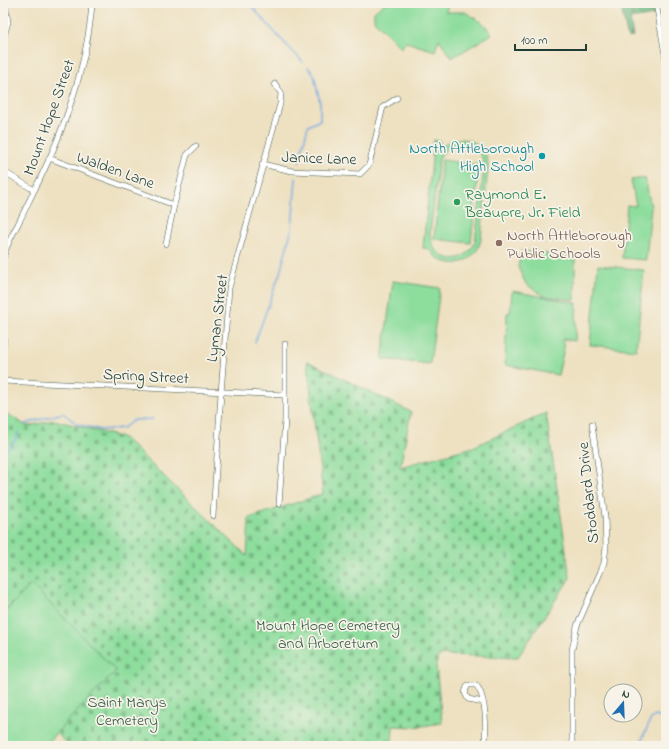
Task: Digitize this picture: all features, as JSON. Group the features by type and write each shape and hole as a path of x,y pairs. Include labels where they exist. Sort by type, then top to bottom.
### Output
{"street":[{"path":"3,39 8,22 5,3"},
{"name":"Mount Hope Street","path":"3,258 5,244 34,190 49,158 72,99 81,71 89,35 92,3"},
{"path":"656,3 666,60"},
{"name":"Lyman Street","path":"213,516 229,288 262,164 280,104 281,93 275,84"},
{"name":"Janice Lane","path":"262,164 292,171 360,174 369,165 383,108 396,98"},
{"path":"166,244 187,155 196,146"},
{"name":"Walden Lane","path":"49,158 174,205"},
{"path":"3,171 34,190"},
{"path":"3,311 3,349"},
{"path":"279,504 285,420 285,344"},
{"name":"Spring Street","path":"3,380 221,393 285,395"},
{"name":"Stoddard Drive","path":"572,746 572,650 574,636 581,615 604,563 606,547 605,517 592,424"},
{"path":"483,702 486,731 485,746"}],"green space":[{"path":"385,3 448,3 446,12 465,12 483,23 492,34 452,58 439,39 435,51 406,42 401,48 374,20 374,12"},
{"path":"620,3 628,3 629,8 653,5 654,15 630,19 633,37 628,38"},
{"path":"457,139 464,139 475,143 484,151 488,163 481,239 478,248 473,255 459,263 443,261 435,256 429,249 423,248 434,140 440,141 440,148 448,142","holes":["459,143 474,148 480,154 484,164 475,242 470,251 464,256 449,258 436,250 432,243 430,233 439,160 442,153 452,145"]},
{"name":"Raymond E. Beaupre, Jr. Field","path":"442,160 479,165 471,243 434,239"},
{"path":"645,178 651,207 646,260 622,258 627,205 636,206 631,180"},
{"path":"521,251 575,257 575,300 544,296 526,284 518,267"},
{"path":"598,265 644,270 636,350 590,345"},
{"path":"393,281 440,288 430,364 382,359"},
{"path":"512,291 577,303 575,341 562,339 564,348 558,375 505,365 507,313 510,313"},
{"name":"Mount Hope Cemetery and Arboretum","path":"307,361 411,412 400,467 473,447 546,413 570,578 518,657 439,655 436,665 442,723 415,727 393,726 392,746 70,746 56,733 116,671 31,584 8,609 3,605 3,411 25,425 30,426 54,420 124,438 247,556 249,518 323,494"},
{"path":"31,583 116,671 44,746 3,746 3,614 16,600 23,587"}],"waterway":[{"path":"246,3 255,10 303,62"},
{"path":"299,162 308,126 320,120 320,103 314,75 308,67"},
{"path":"255,342 280,273 292,228 296,178"},
{"path":"25,424 63,413 77,424 101,430 123,428 134,420 153,419"},
{"path":"3,452 14,443 18,431"},
{"path":"639,746 651,719 655,716 666,719"}],"place":[{"name":"North Attleborough High School","path":"542,156"},
{"name":"Raymond E. Beaupre, Jr. Field","path":"457,202"},
{"name":"North Attleborough Public Schools","path":"499,243"}],"park label":[{"name":"Saint Marys Cemetery","path":"127,710"}]}
